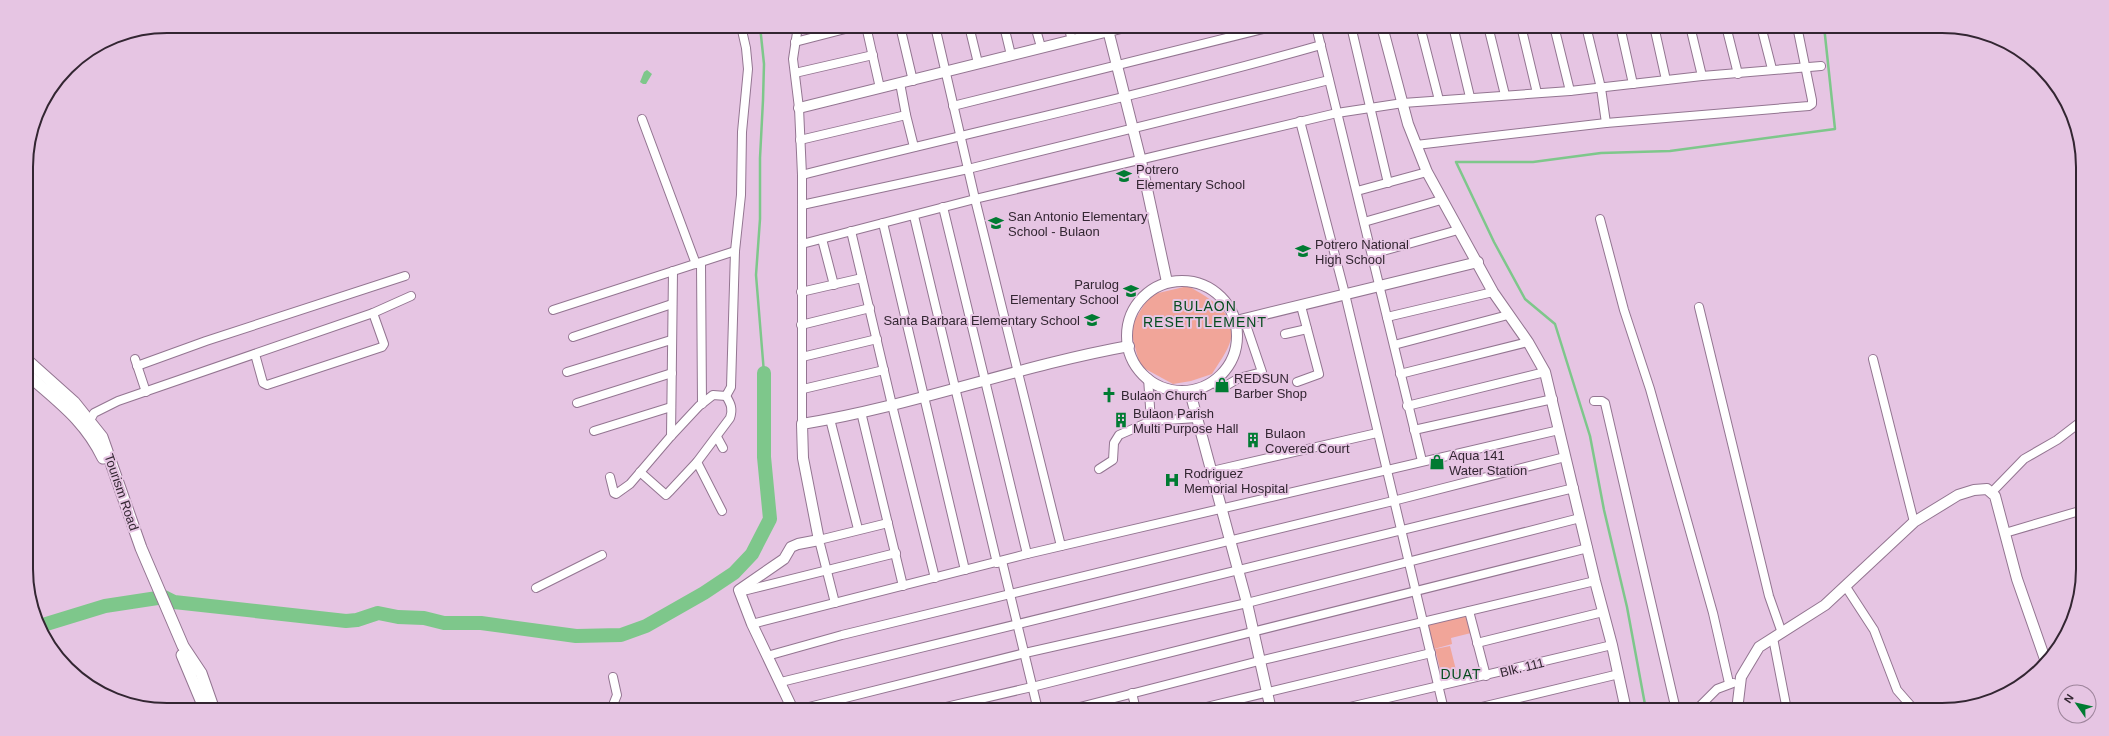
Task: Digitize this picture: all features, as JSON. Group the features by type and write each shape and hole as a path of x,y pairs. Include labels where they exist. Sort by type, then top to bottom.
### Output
{"main road":[{"name":"Tourism Road","path":"33,365 74,402 88,424 181,647"},
{"path":"33,379 60,404 88,424"},
{"name":"Tourism Road","path":"88,424 102,437 143,557"},
{"path":"181,647 202,703"},
{"path":"181,647 201,673 212,703"}],"street":[{"path":"640,472 666,495 697,462 730,418 732,411 726,396 732,383 731,331 735,251 741,195 742,132 748,69 743,33"},
{"path":"797,33 793,59 800,108 802,175 801,325 803,458 819,540 835,603"},
{"path":"795,42 830,33"},
{"path":"868,33 880,88"},
{"path":"902,33 913,81"},
{"path":"937,33 975,199 1061,546"},
{"path":"971,33 978,63"},
{"path":"1006,33 1011,55"},
{"path":"1037,33 1041,47"},
{"path":"1070,33 1072,40"},
{"path":"800,108 913,81 1094,33"},
{"path":"1108,33 1141,161 1167,282"},
{"path":"953,106 1246,33"},
{"path":"1318,33 1336,113 1380,286 1407,406 1422,461"},
{"path":"1353,33 1388,183"},
{"path":"1384,33 1408,124 1427,172 1441,200 1478,262 1493,292 1528,342 1545,372 1553,399 1565,457 1574,488 1595,581 1619,674 1624,703"},
{"path":"1422,33 1439,100"},
{"path":"1454,33 1470,97"},
{"path":"1490,33 1505,95"},
{"path":"1523,33 1537,93"},
{"path":"1556,33 1570,91"},
{"path":"1588,33 1601,88 1606,123"},
{"path":"1622,33 1633,84"},
{"path":"1656,33 1666,80"},
{"path":"1692,33 1702,76"},
{"path":"1728,33 1738,74"},
{"path":"1763,33 1772,70"},
{"path":"1416,145 1606,123 1808,106 1812,104 1812,100 1798,33"},
{"path":"802,175 1222,73 1321,46"},
{"path":"795,73 873,55"},
{"path":"802,244 975,199 1141,161 1336,113 1403,103 1570,91 1702,76 1821,66"},
{"path":"802,205 968,168 1329,80"},
{"path":"900,83 914,147"},
{"path":"800,140 906,115"},
{"path":"642,119 698,263 702,404"},
{"path":"1300,121 1345,294 1376,433 1424,622 1442,703"},
{"path":"1357,191 1427,172"},
{"path":"1364,222 1441,200"},
{"path":"944,207 1027,554"},
{"path":"914,216 954,389 1018,624 1036,703"},
{"path":"1600,219 1624,310 1650,389 1713,613 1729,683"},
{"path":"883,222 965,570"},
{"path":"1372,254 1458,230"},
{"path":"851,231 935,578"},
{"path":"822,239 834,285"},
{"path":"553,310 735,251"},
{"path":"1240,320 1478,262"},
{"path":"671,436 672,271"},
{"path":"146,392 136,363 405,276"},
{"path":"801,292 862,278"},
{"path":"1212,382 1219,387 1224,387 1239,378 1262,372 1240,320 1224,299 1207,286 1190,281 1167,282 1146,294 1132,313 1128,331 1128,346 1140,373 1171,390 1190,392 1212,382 1229,362 1240,320"},
{"path":"1387,316 1493,292"},
{"path":"88,424 94,413 102,408 373,313 411,296"},
{"path":"573,337 672,304"},
{"path":"1298,382 1319,374 1301,306"},
{"path":"1699,307 1769,596 1777,635 1786,703"},
{"path":"801,325 870,308"},
{"path":"255,354 264,383 267,385 382,347 384,344 373,313"},
{"path":"1394,345 1508,315"},
{"path":"1285,334 1307,329"},
{"path":"802,357 877,339"},
{"path":"567,372 671,340"},
{"path":"1400,374 1528,342"},
{"path":"802,424 830,420 1017,372 1128,346"},
{"path":"1873,359 1914,522"},
{"path":"803,389 884,370"},
{"path":"1407,406 1545,372"},
{"path":"577,403 672,373"},
{"path":"1148,378 1151,421"},
{"path":"1190,392 1223,510 1237,571 1247,603 1252,631 1269,703"},
{"path":"610,477 614,493 616,494 630,484 671,436 702,404 713,395 726,396"},
{"path":"1414,430 1553,399"},
{"path":"1594,401 1602,401 1605,403 1674,703"},
{"path":"594,431 671,407"},
{"path":"861,412 903,586"},
{"path":"1099,468 1113,460 1114,443 1119,435 1151,421 1197,418"},
{"path":"830,420 858,529"},
{"path":"1992,492 2024,459 2057,440 2076,425"},
{"path":"752,624 1027,554 1223,510 1422,461 1559,430"},
{"path":"1212,472 1376,433"},
{"path":"716,437 723,448"},
{"path":"767,656 842,635 1010,596 1565,457"},
{"path":"697,462 722,511"},
{"path":"781,682 1574,488"},
{"path":"1738,703 1741,677 1759,648 1818,610 1846,587 1914,522 1961,494 1981,488 1992,492"},
{"path":"1992,492 2017,579 2044,656"},
{"path":"2005,533 2076,512"},
{"path":"825,703 1025,653 1247,603 1580,518"},
{"path":"790,703 752,624 739,592 740,588 784,559 791,547 858,529 888,523"},
{"path":"965,703 1032,688 1252,631 1416,592 1588,548"},
{"path":"739,592 896,553"},
{"path":"536,588 602,556"},
{"path":"1094,703 1260,661 1595,581"},
{"path":"1846,587 1874,630 1897,690 1908,703"},
{"path":"1469,611 1476,643 1486,676"},
{"path":"1476,643 1603,612"},
{"name":"Blk. 111","path":"1368,703 1612,645"},
{"path":"1222,703 1431,653"},
{"path":"1498,703 1619,674"},
{"path":"613,677 617,695 614,703"},
{"path":"1703,703 1717,689 1729,683 1740,683"},
{"path":"1132,693 1134,703"}],"shaded area":[{"path":"647,70 652,74 646,84 643,84 640,82 644,72"},
{"path":"1188,286 1214,302 1221,309 1227,316 1231,325 1232,334 1227,349 1212,374 1191,381 1173,384 1140,366 1130,328 1150,295"},
{"path":"1467,614 1471,633 1451,638 1452,644 1434,649 1428,623"},
{"path":"1450,646 1457,674 1442,677 1435,649"}],"waterway":[{"path":"761,33 764,64 760,158 760,219 756,275 764,373"},
{"path":"1645,703 1627,607 1604,510 1590,436 1555,324 1525,299 1494,242 1456,162 1533,162 1601,153 1670,151 1835,129 1825,33"},
{"path":"45,624 105,606 164,597 174,602 346,621 357,620 378,613 398,617 424,618 444,623 481,623 576,636 621,635 646,626 704,593 734,573 752,554 770,519 764,457 764,373"}],"place":[{"name":"Potrero Elementary School","path":"1124,176"},
{"name":"San Antonio Elementary School - Bulaon","path":"996,223"},
{"name":"Potrero National High School","path":"1303,251"},
{"name":"Parulog Elementary School","path":"1131,291"},
{"name":"Santa Barbara Elementary School","path":"1092,320"},
{"name":"REDSUN Barber Shop","path":"1222,385"},
{"name":"Bulaon Church","path":"1109,395"},
{"name":"Bulaon Parish Multi Purpose Hall","path":"1121,420"},
{"name":"Bulaon Covered Court","path":"1253,440"},
{"name":"Aqua 141 Water Station","path":"1437,462"},
{"name":"Rodriguez Memorial Hospital","path":"1172,480"}],"district":[{"name":"BULAON RESETTLEMENT","path":"1205,314"},
{"name":"DUAT","path":"1461,674"}]}
